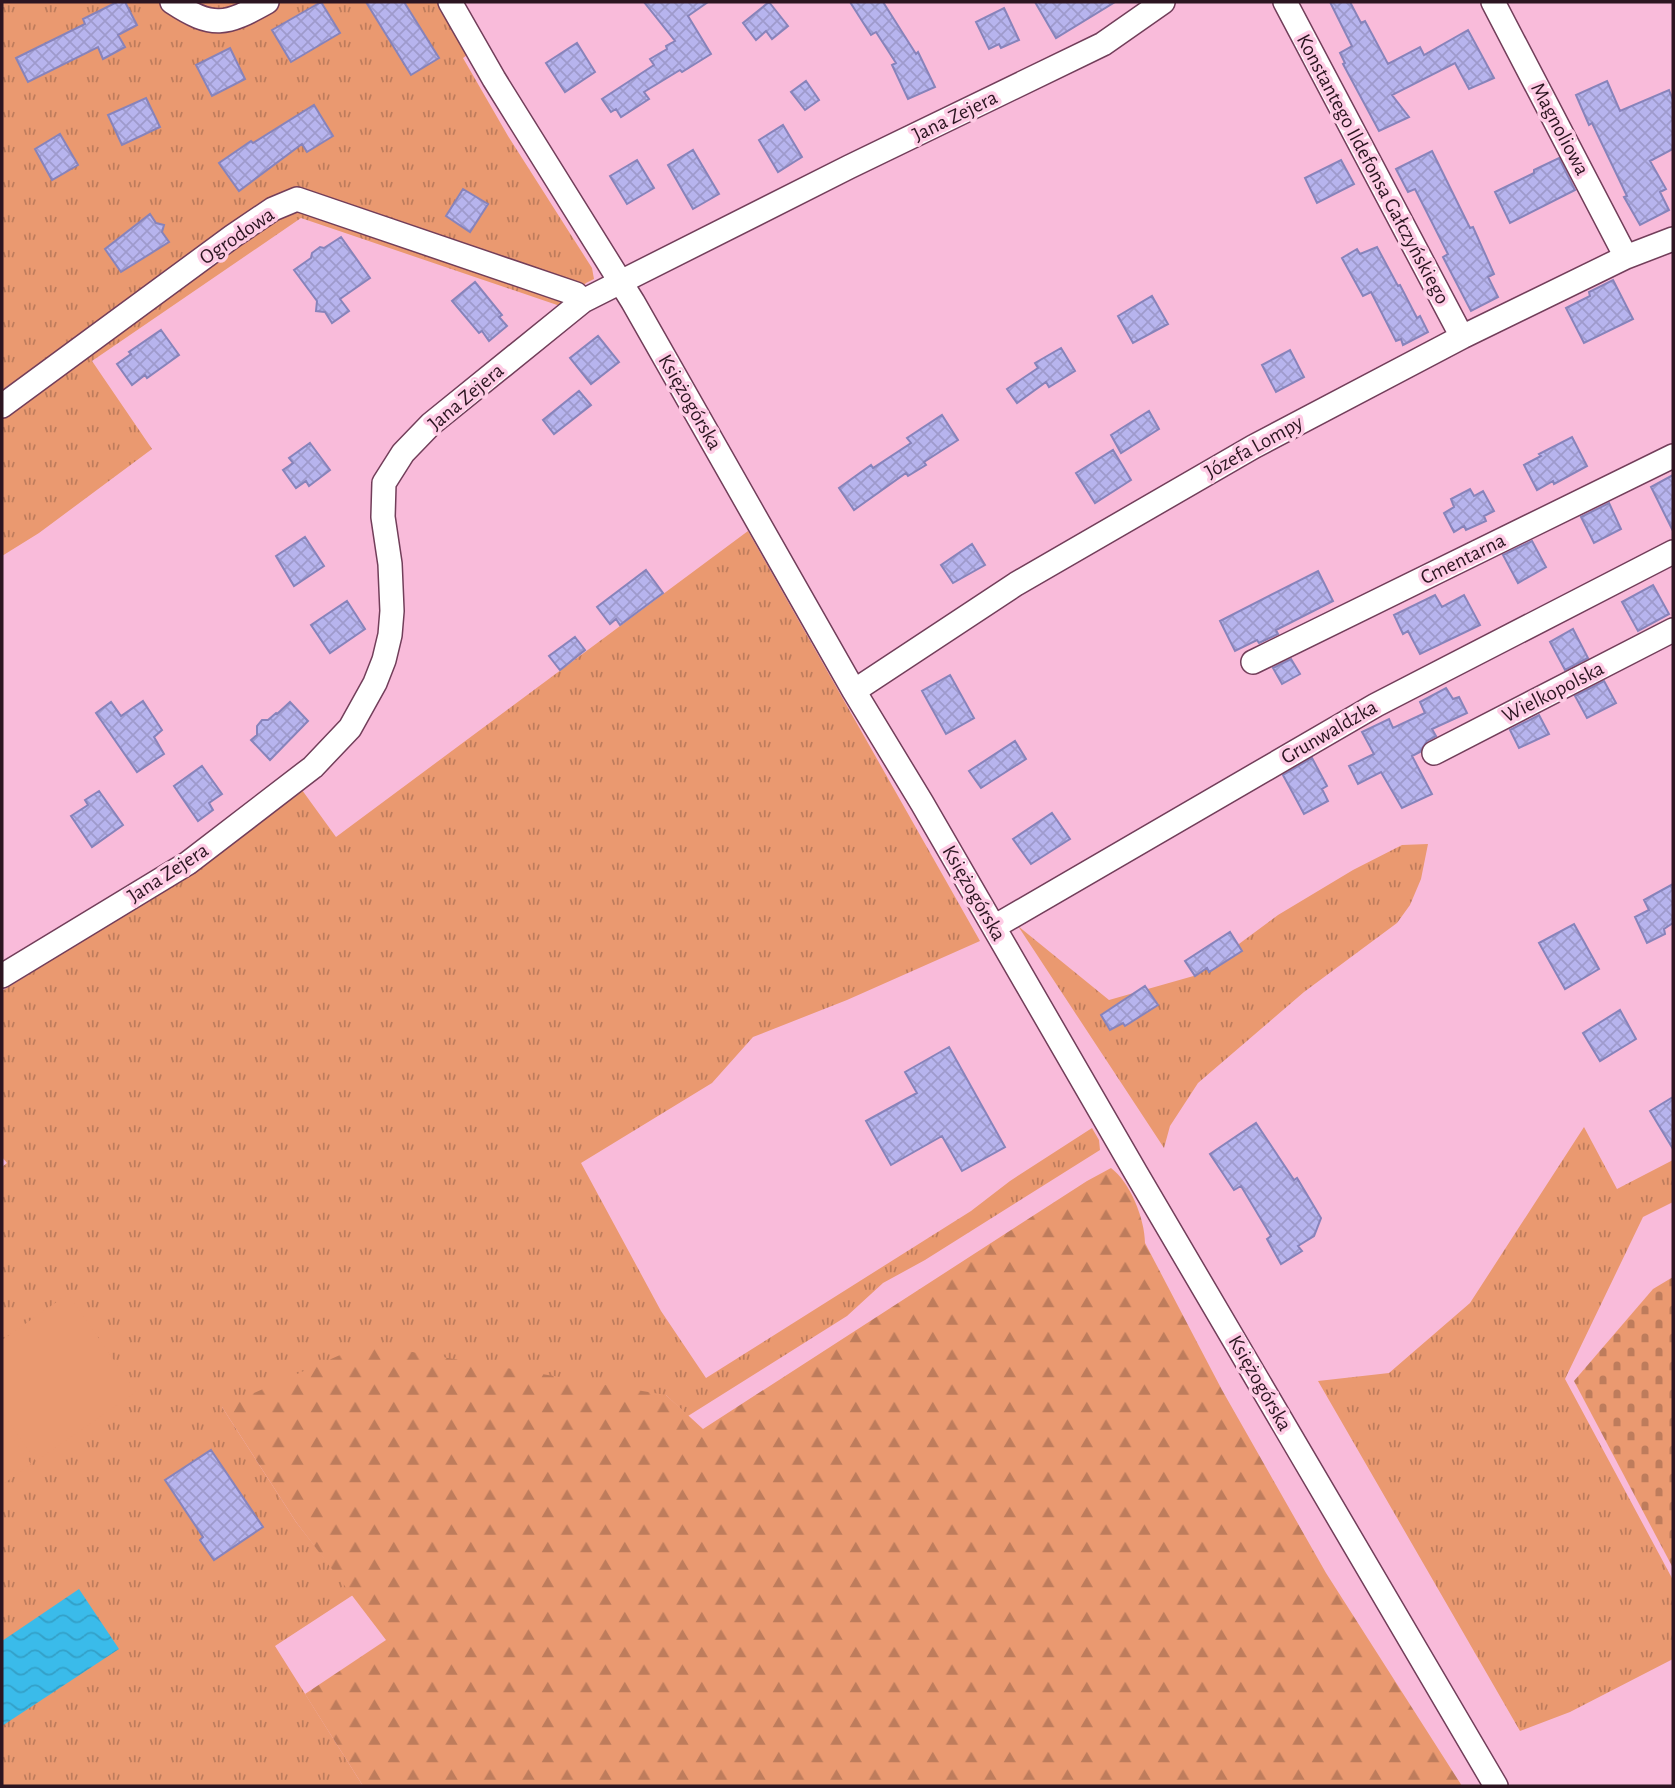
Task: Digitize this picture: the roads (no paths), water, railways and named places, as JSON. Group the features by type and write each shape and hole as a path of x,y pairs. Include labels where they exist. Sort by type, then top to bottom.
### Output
{"street":[{"path":"172,2 194,16 222,23 243,16 267,2"},
{"name":"Księżogórska","path":"450,2 494,79 620,282 855,691 1496,1786"},
{"name":"Jana Zejera","path":"2,975 188,863 313,766 350,728 375,683 390,635 391,576 383,517 384,483 403,453 431,424 583,301 849,167 1103,44 1163,2"},
{"name":"Konstantego Ildefonsa Gałczyńskiego","path":"1285,2 1462,337"},
{"name":"Magnoliowa","path":"1493,2 1626,257"},
{"name":"Ogrodowa","path":"2,406 233,236 273,209 297,199 576,294 583,301"},
{"name":"Józefa Lompy","path":"855,691 1016,584 1253,447 1462,337 1626,257 1673,239"},
{"name":"Cmentarna","path":"1253,662 1673,456"},
{"name":"Grunwaldzka","path":"994,927 1376,705 1673,552"},
{"name":"Wielkopolska","path":"1434,753 1673,629"}],"water":[{"path":"79,1589 119,1649 2,1726 2,1641"}]}
